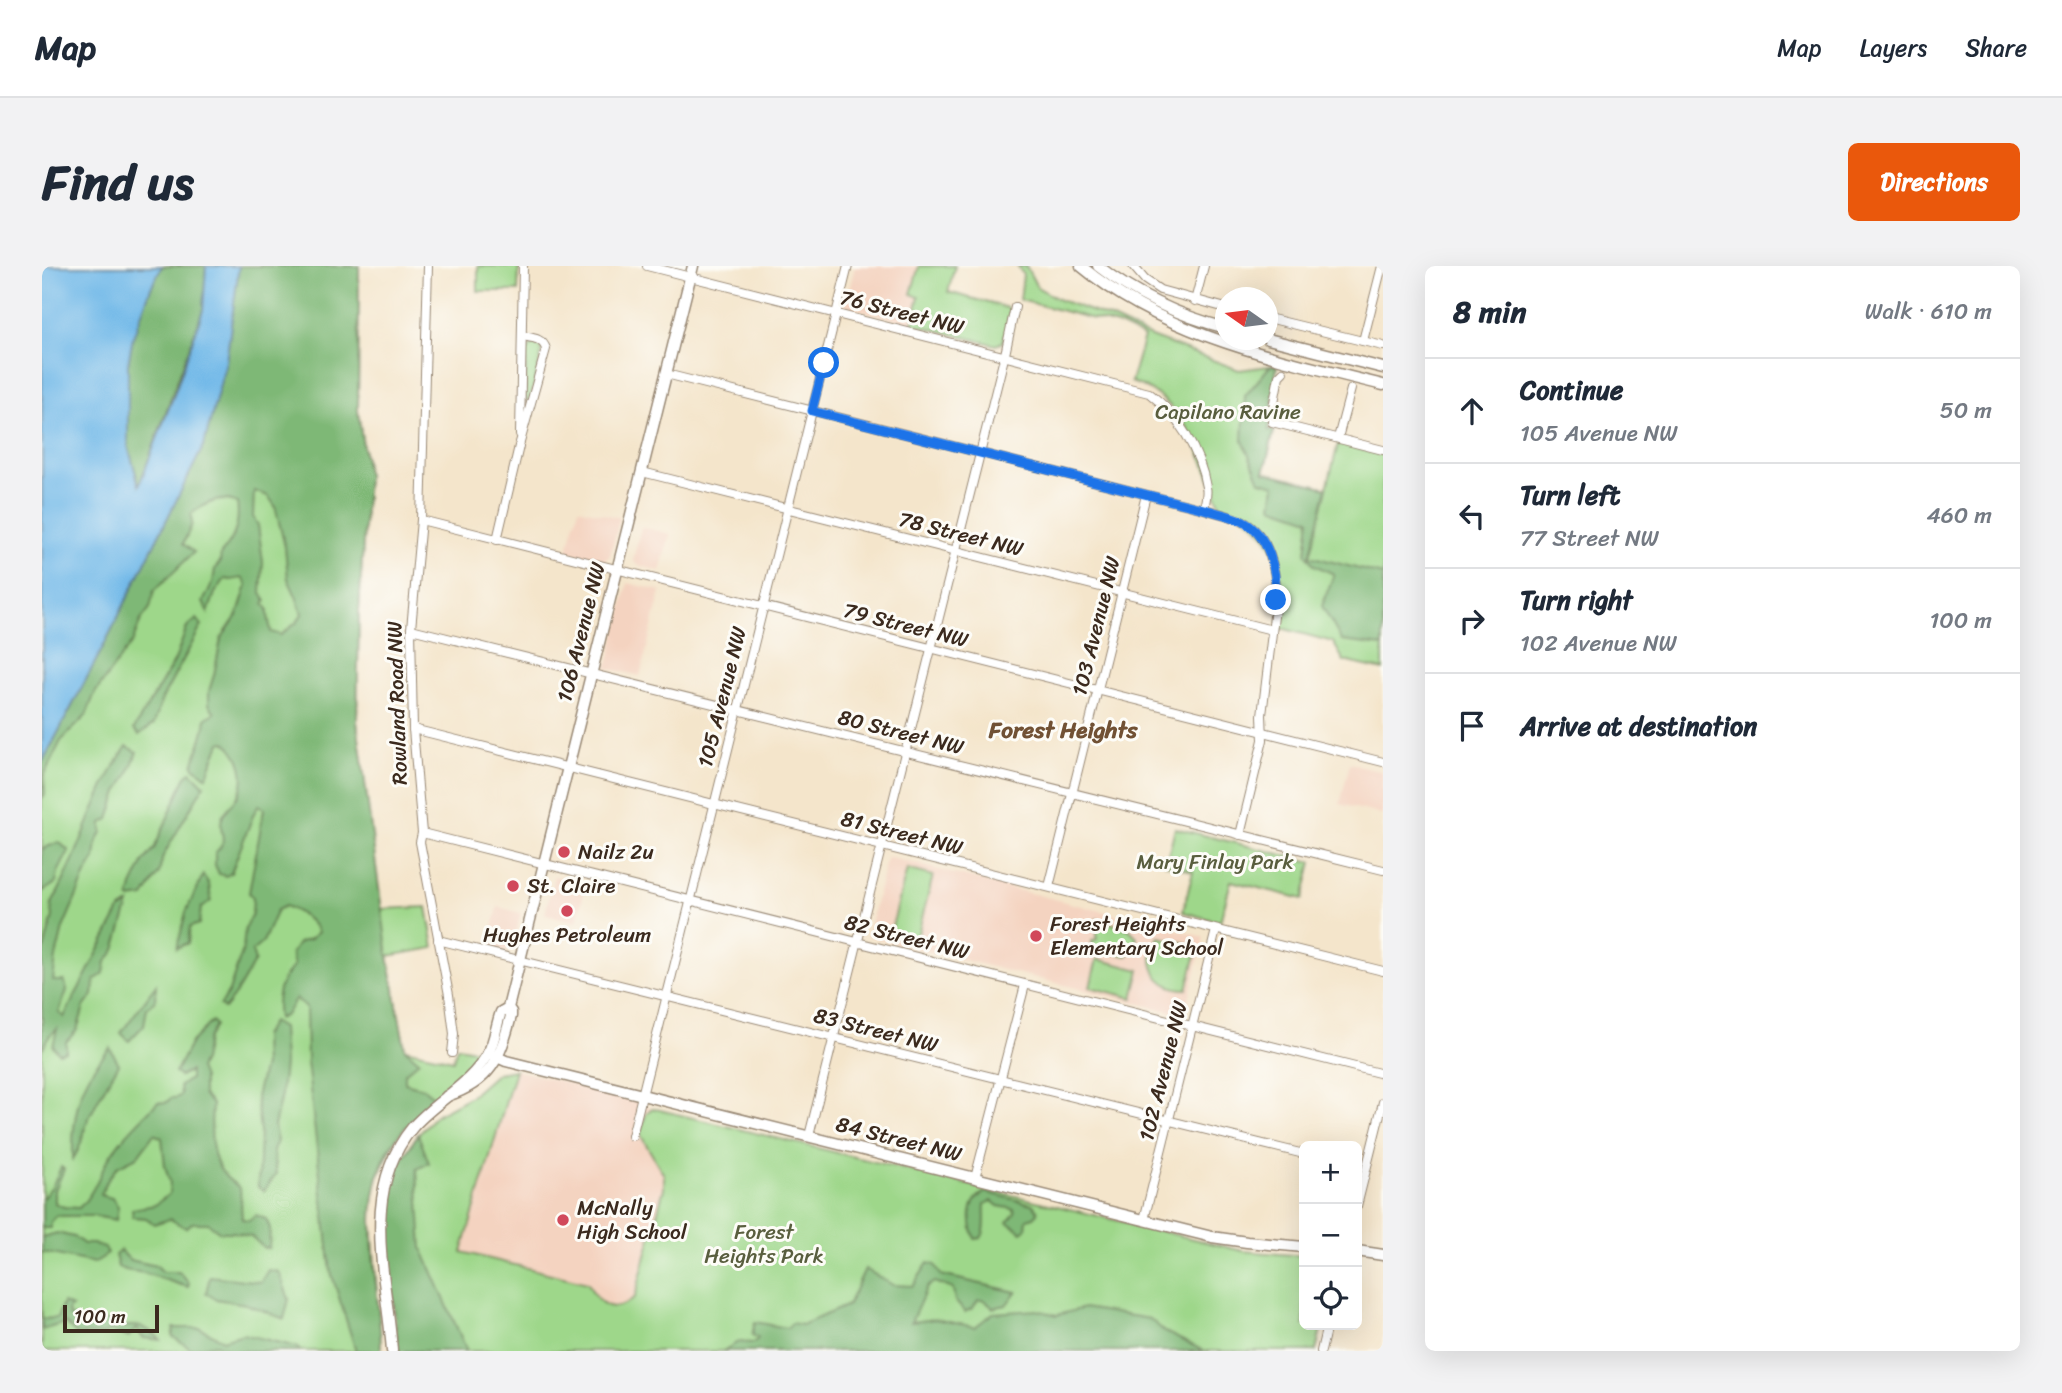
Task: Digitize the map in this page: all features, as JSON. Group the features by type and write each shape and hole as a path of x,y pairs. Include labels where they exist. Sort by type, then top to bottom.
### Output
{"main road":[{"path":"1081,266 1132,302 1178,324 1250,350 1383,385"},
{"path":"1098,266 1125,285 1162,305 1215,324"},
{"name":"106 Avenue NW","path":"493,1056 511,1016 508,1009 543,864 692,271"},
{"path":"1278,342 1383,369"},
{"path":"390,1351 379,1221 385,1182 396,1154 412,1129 447,1097 460,1092 487,1072 493,1056"},
{"name":"84 Street NW","path":"493,1056 1212,1237 1299,1247"},
{"path":"1362,1252 1383,1255"}],"street":[{"name":"Rowland Road NW","path":"428,266 421,520 411,629 412,729 422,833 420,842 454,1034 452,1053"},
{"path":"519,446 523,266"},
{"name":"76 Street NW","path":"647,266 692,271 836,314 1149,393 1175,417 1194,452 1207,490 1204,509"},
{"name":"105 Avenue NW","path":"632,1136 848,266"},
{"path":"1133,266 1145,281 1155,288 1215,306"},
{"path":"1195,301 1204,266"},
{"path":"1363,341 1382,266"},
{"path":"809,1136 1005,356 1015,307"},
{"path":"1278,320 1383,346"},
{"path":"497,540 546,349 540,340 522,336"},
{"path":"1283,372 1279,376 1272,422 1383,450"},
{"path":"666,374 1241,520 1259,536 1269,554 1276,582 1276,600 1262,715 1263,740 1240,835"},
{"path":"1338,439 1351,389"},
{"name":"78 Street NW","path":"642,472 1272,631"},
{"name":"103 Avenue NW","path":"1049,887 1146,495"},
{"name":"79 Street NW","path":"421,520 1383,762"},
{"name":"80 Street NW","path":"411,629 1383,870"},
{"name":"81 Street NW","path":"412,729 1383,971"},
{"name":"82 Street NW","path":"422,833 1383,1074"},
{"name":"102 Avenue NW","path":"1144,1220 1216,930"},
{"name":"83 Street NW","path":"438,940 1299,1153"},
{"path":"975,1178 1025,985"},
{"path":"1362,1166 1380,1125 1383,1102"},
{"path":"1321,1351 1326,1330"}],"shaded area":[{"path":"855,266 927,266 912,324 845,306"},
{"path":"579,508 620,518 610,556 603,561 567,552"},
{"path":"641,527 670,534 660,571 637,565 633,560"},
{"path":"628,583 661,591 640,676 607,668"},
{"path":"1350,763 1383,772 1383,815 1340,804"},
{"name":"Forest Heights Elementary School","path":"887,857 1204,937 1185,1015 867,936"},
{"path":"554,876 586,884 577,922 545,914"},
{"path":"498,907 521,913 513,947 505,952 488,948"},
{"name":"McNally High School","path":"515,1070 632,1098 652,1108 646,1114 664,1175 664,1188 635,1297 627,1304 615,1307 603,1305 596,1299 587,1283 462,1252"}],"green space":[{"path":"162,266 206,266 203,310 139,486 128,446 128,364 133,337"},
{"path":"239,266 359,266 358,411 367,475 359,611 357,722 381,909 427,907 434,948 388,956 405,1049 453,1060 457,1047 481,1051 463,1078 414,1118 397,1137 378,1176 371,1208 381,1351 42,1351 42,763 204,445 226,362"},
{"path":"239,266 359,266 358,411 367,475 359,611 357,722 388,956 405,1049 419,1061 405,1073 405,1083 423,1088 436,1098 398,1136 384,1159 376,1184 372,1240 381,1351 356,1351 331,1272 307,1062 306,1008 296,998 286,1015 278,1019 279,990 284,978 294,966 291,954 298,943 310,939 318,932 312,923 285,906 277,910 263,942 252,951 255,961 241,986 224,1009 220,1006 229,991 243,949 245,929 252,914 253,898 249,893 264,809 259,805 254,813 231,873 226,876 219,874 215,865 215,853 223,839 221,823 223,815 241,789 241,767 235,753 225,742 220,743 207,777 193,766 206,718 215,713 209,704 209,691 221,639 238,614 247,585 242,578 225,579 215,593 208,613 203,602 213,582 221,554 235,530 237,503 213,501 191,514 192,524 183,544 194,552 154,591 150,608 141,620 133,641 95,693 86,716 61,741 44,775 45,794 42,799 42,763 204,445 226,362","holes":["254,491 268,496 275,506 285,547 288,579 302,614 298,621 281,635 271,632 268,609 264,604 266,600 261,593 263,562 258,525 253,517"]},
{"path":"478,266 519,266 518,291 478,291"},
{"path":"919,266 955,266 948,292 1008,308 1010,311 1003,342 996,345 912,324 919,297 911,294"},
{"name":"Capilano Ravine","path":"1018,266 1026,266 1037,287 1060,300 1110,318 1151,337 1239,370 1277,365 1269,430 1274,431 1264,472 1327,488 1338,444 1383,455 1383,670 1344,661 1333,642 1278,629 1281,598 1279,569 1269,541 1244,516 1221,508 1199,451 1179,416 1150,390 1131,382 1144,337 1121,326 1020,300 1023,275"},
{"path":"533,344 540,347 542,352 530,400 527,401 526,351"},
{"path":"1277,365 1269,430 1274,431 1264,472 1327,488 1310,556 1383,575 1383,646 1342,641 1322,606 1334,574 1314,565 1306,553 1310,519 1272,506 1275,485 1260,481 1243,441 1245,396 1270,366"},
{"path":"197,619 202,625 162,699 154,724 139,735 134,729 175,660 187,627"},
{"path":"127,746 137,752 118,792 109,819 102,823 95,859 63,928 56,957 53,981 64,981 67,990 59,1013 64,1017 120,910 129,904 115,950 106,962 104,973 95,980 93,995 84,1007 77,1030 66,1042 66,1051 59,1053 53,1046 57,1029 49,1036 42,1050 42,957 53,916 51,905 71,866 105,784"},
{"path":"191,772 204,785 163,856 159,873 144,897 129,899 144,861 154,849 186,776"},
{"name":"Mary Finlay Park","path":"1175,828 1312,862 1303,899 1231,881 1220,922 1183,912 1193,871 1166,864"},
{"path":"59,842 69,851 58,872 56,883 42,892 42,849"},
{"path":"907,869 933,876 916,941 890,934"},
{"path":"203,875 209,884 211,901 201,908 199,924 190,927 188,943 177,948 186,912"},
{"path":"1097,919 1129,929 1137,937 1134,950 1127,956 1092,949 1092,941 1097,939"},
{"path":"1159,937 1193,945 1197,950 1187,989 1168,985 1155,972 1152,955"},
{"path":"1097,959 1140,970 1133,998 1090,987"},
{"path":"156,985 155,1001 147,1008 144,1025 129,1041 121,1033"},
{"path":"212,1021 215,1025 207,1040 199,1068 203,1078 203,1095 212,1104 213,1152 220,1169 240,1188 242,1219 249,1220 256,1215 266,1219 270,1228 269,1248 264,1248 251,1236 220,1232 208,1223 192,1223 186,1228 170,1219 154,1224 146,1218 133,1217 132,1209 155,1205 169,1194 170,1183 162,1138 154,1134 137,1157 117,1167 105,1184 101,1195 112,1198 118,1207 116,1220 93,1216 56,1216 51,1222 51,1228 42,1228 42,1199 53,1185 61,1167 64,1169 55,1190 55,1203 79,1208 92,1191 112,1153 131,1130 158,1102 166,1103 181,1095 180,1086 190,1079 190,1071 180,1076 175,1073 191,1042"},
{"path":"272,1022 282,1028 284,1063 274,1126 277,1141 273,1151 276,1174 264,1191 258,1187 260,1131 256,1097 264,1065 263,1036"},
{"path":"110,1048 119,1064 92,1111 73,1159 74,1126 81,1093 92,1070"},
{"name":"Forest Heights Park","path":"515,1070 462,1252 588,1283 597,1298 608,1306 620,1306 635,1297 664,1188 664,1175 640,1134 646,1114 652,1108 1243,1251 1299,1256 1299,1330 1321,1330 1316,1351 398,1351 386,1226 389,1196 398,1166 418,1134 436,1115 471,1096 497,1073"},
{"path":"418,1134 429,1163 417,1169 422,1248 467,1351 398,1351 386,1226 389,1196 398,1166"},
{"path":"985,1192 1032,1204 1038,1213 1027,1219 1026,1229 1022,1232 1008,1222 1015,1213 1014,1209 998,1206 992,1201 985,1204 983,1235 975,1239 972,1207"},
{"path":"57,1233 74,1237 84,1244 105,1248 108,1254 94,1263 42,1252 42,1237"},
{"path":"120,1250 130,1260 157,1266 163,1272 179,1272 189,1283 188,1287 118,1267 115,1255"},
{"path":"928,1263 935,1265 941,1275 1016,1292 1006,1305 993,1308 984,1300 978,1300 973,1308 965,1312 955,1301 953,1289 934,1282 927,1287 911,1322 935,1319 975,1327 993,1313 1037,1310 1057,1315 1084,1308 1150,1319 1165,1332 1204,1351 723,1351 738,1342 754,1343 758,1338 752,1335 755,1322 787,1328 792,1323 802,1325 848,1305 865,1269 893,1285 913,1286"},
{"path":"268,1270 279,1272 289,1299 284,1319 246,1304 216,1299 206,1293 210,1276 261,1282"},
{"path":"63,1303 72,1307 68,1309 69,1316 89,1321 111,1321 119,1327 142,1327 161,1340 143,1338 137,1329 128,1337 110,1331 102,1335 76,1334 65,1323 42,1330 42,1319 57,1318"},
{"path":"174,1328 200,1328 223,1340 243,1334 297,1347 300,1351 232,1351 216,1344 191,1349 172,1336"}],"water":[{"path":"42,266 162,266 133,337 128,364 128,446 139,485 203,310 206,266 239,266 226,362 204,445 42,763"}],"place":[{"name":"Nailz 2u","path":"564,852"},
{"name":"St. Claire","path":"513,886"},
{"name":"Hughes Petroleum","path":"567,911"},
{"name":"Forest Heights Elementary School","path":"1036,936"},
{"name":"McNally High School","path":"563,1220"}],"district":[{"name":"Forest Heights","path":"1063,730"}],"route":[{"path":"824,363 812,411 1241,520 1255,531 1269,554 1276,582 1276,600"}]}
